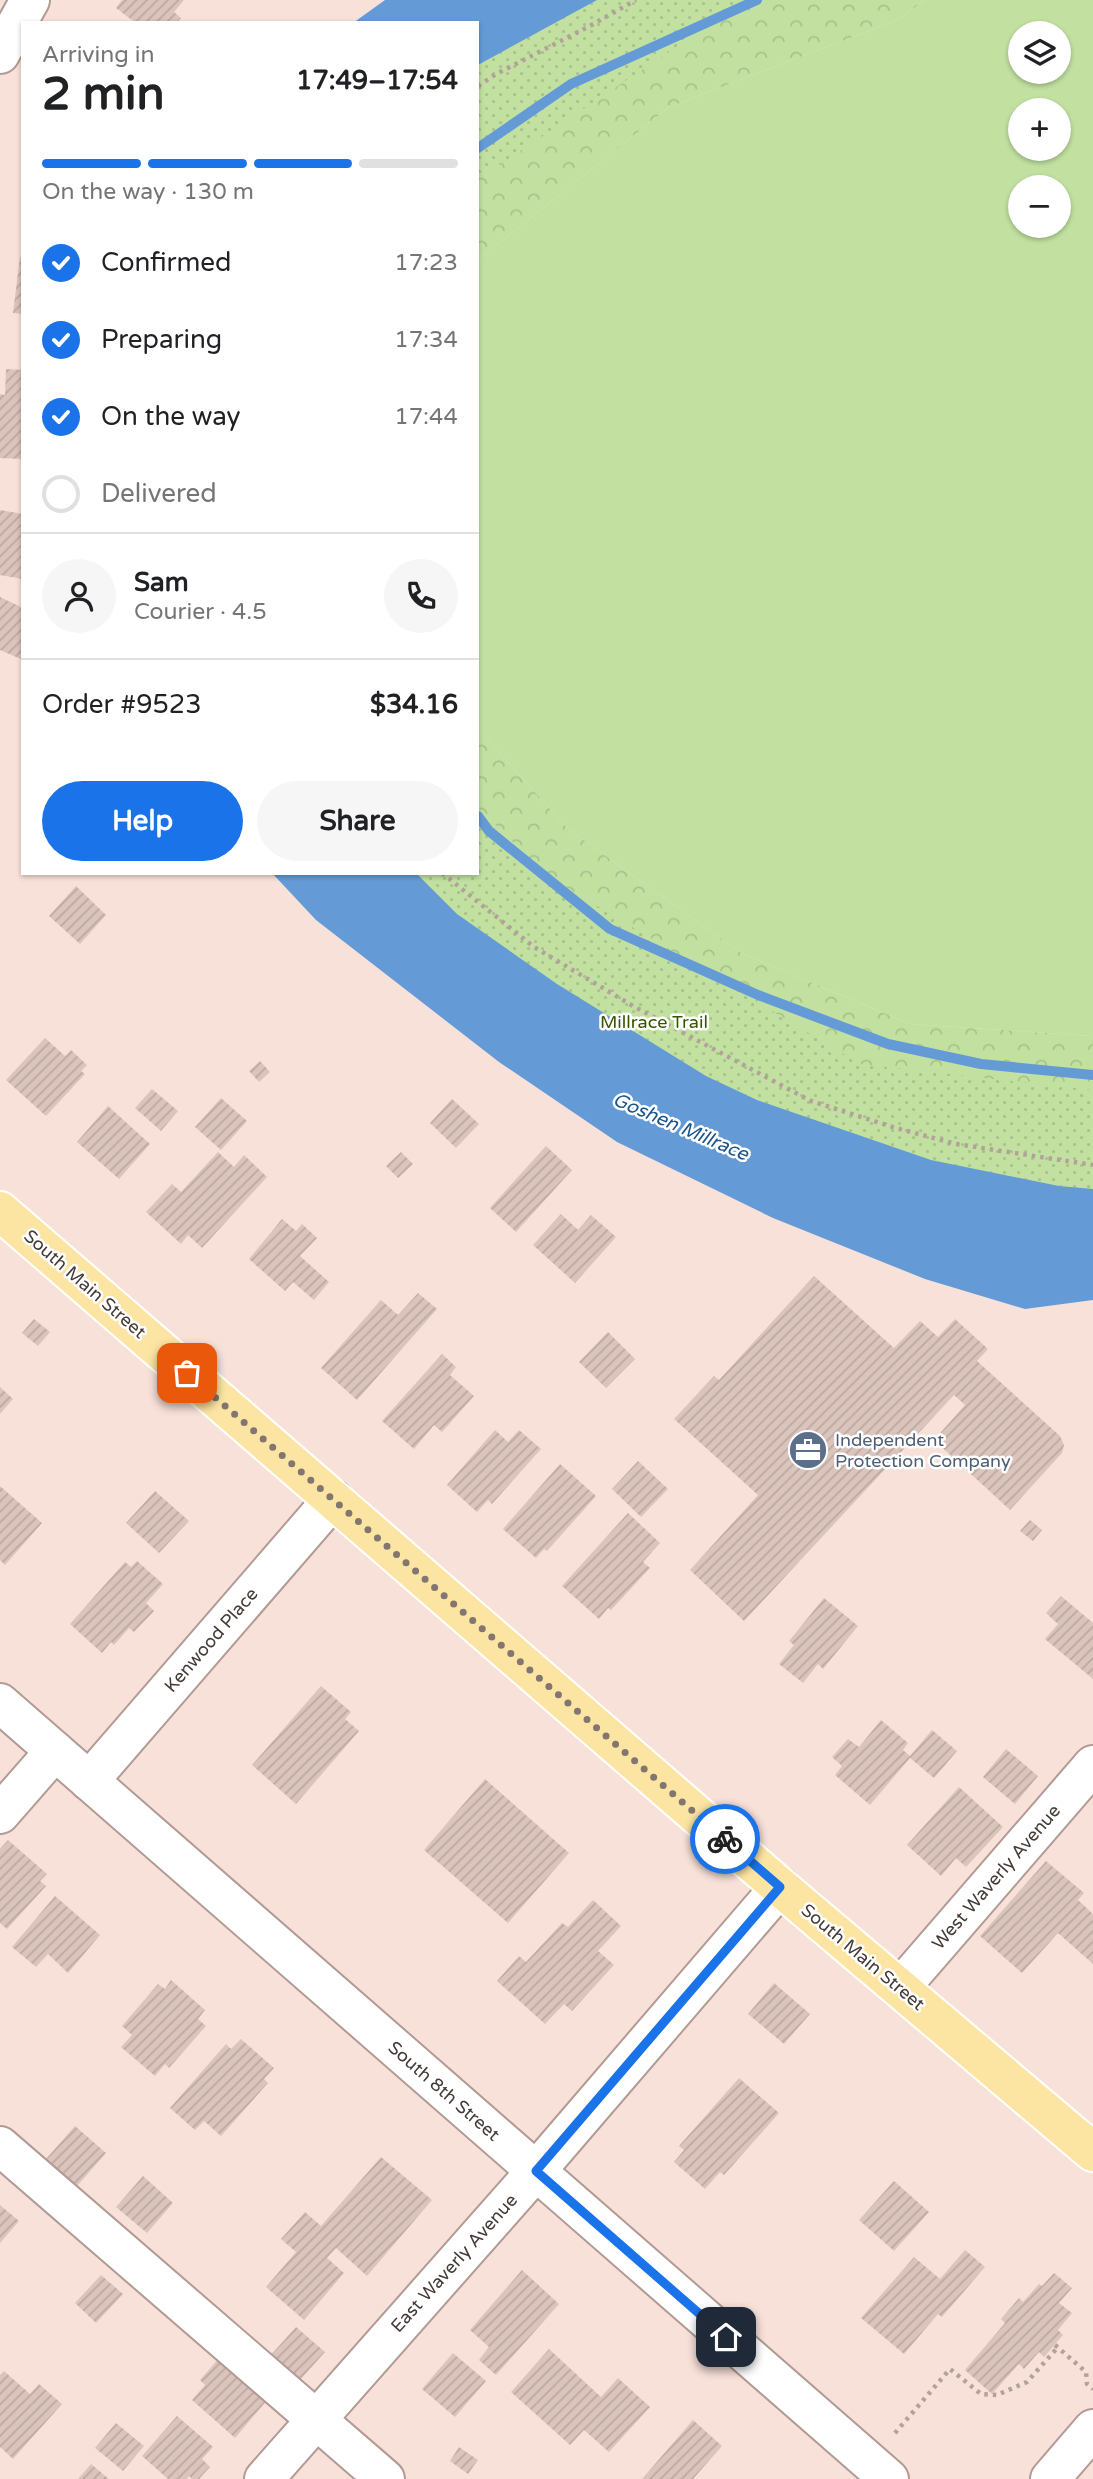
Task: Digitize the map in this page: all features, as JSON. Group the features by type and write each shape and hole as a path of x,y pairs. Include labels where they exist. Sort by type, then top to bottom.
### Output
{"main road":[{"name":"South Main Street","path":"0,1211 780,1887 1093,2152"}],"street":[{"path":"0,54 30,0"},
{"name":"Kenwood Place","path":"89,1781 333,1499"},
{"name":"South 8th Street","path":"0,1703 888,2479"},
{"path":"0,1814 55,1751"},
{"name":"West Waverly Avenue","path":"900,1988 1093,1765"},
{"name":"East Waverly Avenue","path":"264,2479 536,2171 780,1887"},
{"path":"0,2146 385,2479"},
{"path":"1050,2479 1093,2429"}],"path":[{"path":"479,85 636,0"},
{"path":"444,875 534,947 645,1013 811,1101 956,1144 1093,1165"},
{"path":"893,2435 950,2369 981,2394 997,2395 1027,2382 1057,2346 1086,2372 1087,2384 1093,2389"}],"green space":[{"path":"485,0 747,0 479,178 479,21 454,21"},
{"path":"597,0 924,0 900,19 669,107 479,259 479,64"},
{"path":"924,0 1093,0 1093,1036 910,1024 741,953 567,828 479,730 479,259 669,107 900,19"},
{"path":"479,730 567,828 741,953 910,1024 1093,1036 1093,1189 479,874"},
{"name":"Millrace Trail","path":"479,808 546,875 860,1064 1093,1090 1093,1233 619,1085 378,875 479,875"}],"water":[{"path":"385,0 597,0 479,64 479,21 356,21"},
{"name":"Goshen Millrace","path":"274,875 418,875 457,914 557,984 706,1076 757,1100 931,1160 1059,1186 1093,1189 1093,1300 1025,1309 925,1279 773,1218 617,1142 499,1062 316,920"}],"building":[{"path":"122,0 184,0 174,12 181,18 179,21 133,21 116,8"},
{"path":"20,257 21,314 13,313"},
{"path":"6,369 21,370 21,459 0,458 0,394 5,395"},
{"path":"0,510 21,514 21,579 0,575"},
{"path":"0,597 21,607 21,659 0,650"},
{"path":"76,886 106,915 80,944 49,916"},
{"path":"45,1038 65,1056 71,1050 87,1065 81,1071 85,1074 46,1116 6,1080"},
{"path":"260,1061 270,1072 259,1082 249,1071"},
{"path":"152,1089 178,1111 161,1131 135,1108"},
{"path":"221,1098 247,1121 221,1150 195,1127"},
{"path":"452,1099 479,1124 456,1148 430,1123"},
{"path":"108,1106 150,1144 119,1179 77,1142"},
{"path":"546,1146 572,1170 516,1232 490,1208"},
{"path":"218,1152 234,1167 244,1155 267,1177 202,1248 188,1235 181,1244 146,1212 172,1184 181,1192"},
{"path":"401,1152 413,1164 398,1178 386,1166"},
{"path":"561,1214 578,1230 591,1215 616,1237 575,1283 533,1245"},
{"path":"282,1219 296,1231 302,1224 317,1238 300,1256 329,1282 314,1300 293,1282 285,1291 249,1259"},
{"path":"814,1276 894,1348 920,1321 938,1337 955,1319 988,1349 977,1361 1060,1436 1064,1445 1062,1453 1010,1510 934,1440 965,1405 954,1395 744,1621 690,1570 758,1495 674,1419 714,1376 719,1380"},
{"path":"418,1293 437,1309 357,1400 321,1368 381,1300 398,1315"},
{"path":"34,1319 50,1332 38,1346 22,1333"},
{"path":"608,1332 635,1359 606,1388 579,1362"},
{"path":"442,1354 456,1367 450,1375 474,1396 442,1432 434,1425 414,1449 382,1421"},
{"path":"0,1387 13,1399 0,1414"},
{"path":"495,1430 508,1442 519,1430 541,1449 492,1504 488,1500 477,1512 447,1485"},
{"path":"638,1461 668,1489 641,1517 612,1489"},
{"path":"560,1464 596,1496 547,1551 544,1549 536,1558 503,1529"},
{"path":"0,1486 42,1523 5,1565 0,1560"},
{"path":"155,1491 189,1521 159,1553 126,1523"},
{"path":"628,1513 660,1543 643,1562 650,1568 611,1610 608,1608 599,1619 562,1586"},
{"path":"1030,1520 1042,1530 1033,1541 1020,1531"},
{"path":"137,1561 163,1584 146,1603 154,1611 134,1632 129,1628 114,1645 111,1642 102,1653 70,1624 125,1562 131,1567"},
{"path":"1061,1596 1093,1623 1093,1679 1045,1639 1058,1624 1046,1613"},
{"path":"824,1598 858,1626 823,1669 818,1664 803,1683 779,1664 794,1645 789,1641"},
{"path":"321,1686 351,1712 345,1719 359,1731 296,1804 252,1765"},
{"path":"881,1720 908,1743 903,1750 910,1756 932,1730 957,1751 934,1778 910,1758 870,1805 835,1775 842,1766 832,1757 848,1739 859,1747"},
{"path":"1006,1749 1038,1776 1015,1804 983,1777"},
{"path":"485,1779 569,1853 508,1923 424,1850"},
{"path":"959,1787 1003,1827 966,1867 956,1858 941,1876 907,1845"},
{"path":"8,1840 47,1874 40,1881 46,1886 7,1929 0,1923 0,1849"},
{"path":"1046,1861 1084,1893 1078,1900 1093,1914 1093,1964 1058,1933 1022,1973 980,1936"},
{"path":"55,1896 100,1935 68,1973 48,1954 36,1967 12,1947"},
{"path":"593,1900 621,1926 598,1951 614,1965 572,2011 564,2004 545,2024 497,1981 519,1956 526,1962 562,1923 568,1927"},
{"path":"171,1980 205,2010 198,2019 206,2026 169,2068 165,2064 155,2076 121,2047 132,2035 122,2026 158,1984 165,1989"},
{"path":"774,1983 810,2014 784,2044 748,2014"},
{"path":"241,2039 274,2068 264,2079 268,2083 221,2136 204,2121 195,2130 170,2108 226,2044 231,2049"},
{"path":"739,2078 779,2113 724,2175 720,2172 705,2189 674,2162 684,2150 679,2146"},
{"path":"75,2126 106,2153 77,2186 46,2159"},
{"path":"381,2157 432,2200 367,2276 336,2248 327,2258 344,2273 304,2320 266,2287 296,2252 281,2239 305,2212 321,2226"},
{"path":"143,2176 173,2203 147,2233 116,2207"},
{"path":"894,2181 929,2212 894,2251 859,2220"},
{"path":"0,2205 19,2221 0,2243"},
{"path":"965,2250 985,2267 942,2317 938,2314 904,2354 861,2318 914,2257 940,2279"},
{"path":"522,2270 559,2304 496,2375 479,2360 489,2347 470,2330"},
{"path":"1054,2273 1072,2288 1059,2303 1072,2313 1058,2330 1063,2335 1044,2357 1039,2352 1024,2369 1019,2364 992,2394 965,2370 1005,2323 1001,2319 1019,2298 1023,2302 1039,2284 1042,2286"},
{"path":"101,2275 123,2294 96,2323 75,2303"},
{"path":"296,2327 325,2352 299,2381 270,2356"},
{"path":"549,2349 601,2397 618,2378 650,2407 609,2452 584,2430 570,2445 511,2392"},
{"path":"453,2353 486,2381 455,2417 422,2389"},
{"path":"221,2356 269,2398 235,2438 192,2400 205,2385 200,2380"},
{"path":"4,2371 30,2394 39,2384 62,2404 13,2459 0,2447 0,2375"},
{"path":"177,2416 213,2447 202,2459 210,2467 199,2479 189,2476 187,2479 168,2479 142,2456"},
{"path":"693,2420 722,2446 693,2479 642,2479"},
{"path":"116,2423 144,2446 123,2471 95,2448"},
{"path":"459,2447 478,2460 468,2474 450,2461"},
{"path":"91,2464 109,2479 78,2479"}],"waterway":[{"path":"479,147 571,84 757,0"},
{"path":"479,817 489,831 610,929 758,995 888,1044 981,1064 1093,1075"}],"way so far":[{"path":"187,1373 725,1839"}],"place":[{"name":"Independent Protection Company","path":"808,1450"}],"route":[{"path":"725,1839 780,1887 536,2171 726,2337"}]}
